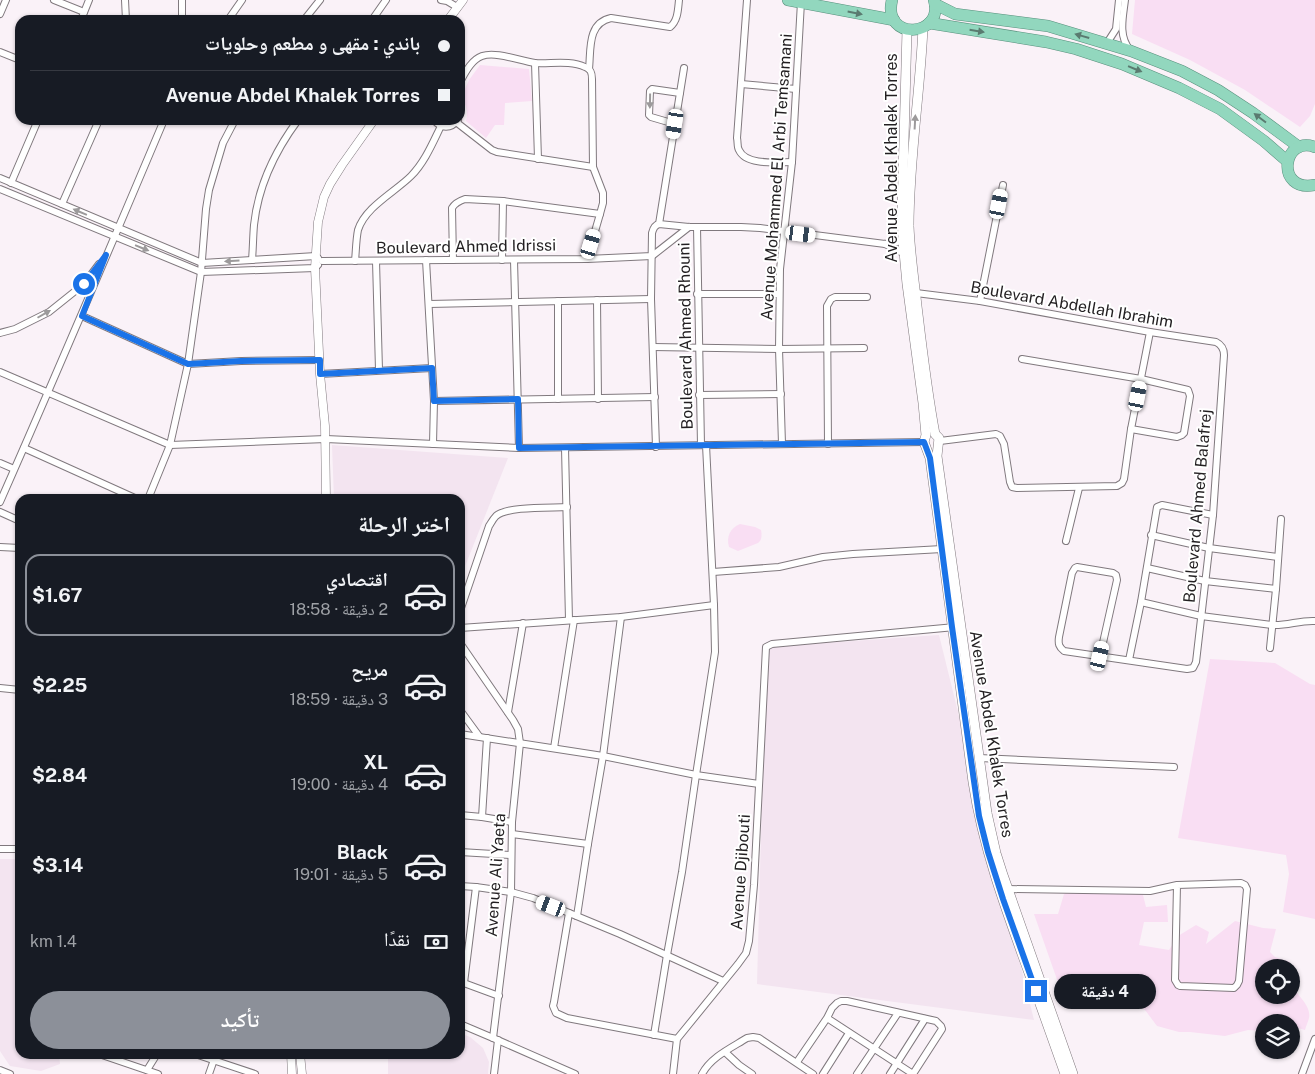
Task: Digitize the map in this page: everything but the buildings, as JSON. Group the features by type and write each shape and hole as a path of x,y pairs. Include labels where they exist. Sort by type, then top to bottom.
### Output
{"highway":[{"path":"788,0 894,20"},
{"path":"892,0 891,14 894,20 907,30 915,30 926,26 1046,42 1076,49 1122,64 1179,88 1228,114 1288,161"},
{"path":"934,2 955,14 1048,26 1131,51 1182,71 1218,90 1299,147"},
{"path":"926,26 933,18 935,11 934,2"},
{"path":"1314,143 1299,147 1294,151 1288,161 1287,168 1294,181 1300,185 1315,185"}],"main road":[{"name":"Avenue Abdel Khalek Torres","path":"926,26 916,112 910,248 929,398 932,441 930,458 942,549 991,833 1008,888 1073,1074"},
{"name":"Avenue Abdel Khalek Torres","path":"907,30 902,212 904,253 923,403 937,456 974,791 983,834 1003,899 1065,1074"}],"street":[{"path":"0,14 6,0"},
{"path":"54,0 84,12"},
{"path":"83,15 89,0"},
{"path":"125,0 126,15"},
{"path":"182,0 182,15"},
{"path":"232,15 242,0"},
{"path":"308,15 320,0"},
{"path":"376,15 386,0"},
{"path":"441,0 449,2 457,8"},
{"path":"452,15 462,0"},
{"path":"589,69 592,34 600,23 611,18 670,27 675,21 679,0"},
{"path":"747,0 737,138 739,151 746,158 753,161 792,162"},
{"path":"1107,43 1116,29 1119,0"},
{"path":"1125,0 1122,33 1125,43 1131,51"},
{"name":"Avenue Mohammed El Arbi Temsamani","path":"782,444 779,294 792,162 801,2"},
{"path":"0,52 15,58"},
{"path":"465,74 474,61 486,55 535,63 578,64 589,69 592,73 593,167 602,193 603,203 587,259"},
{"path":"535,63 538,159"},
{"path":"660,224 684,68"},
{"path":"741,84 796,89"},
{"path":"675,124 649,115 650,91 652,89 680,93"},
{"path":"11,183 36,125"},
{"path":"62,204 97,125"},
{"path":"0,502 82,316 162,125"},
{"path":"150,494 170,445 188,364 201,272 209,190 223,143 232,125"},
{"path":"252,260 254,226 261,189 274,158 295,125"},
{"path":"326,494 326,439 320,374 315,268 319,259 318,222 324,197 330,184 370,125"},
{"path":"356,261 358,230 363,220 374,207 412,175 424,158 441,126 449,127 452,125"},
{"path":"462,125 497,152 593,167"},
{"path":"0,178 202,263"},
{"path":"980,301 1003,185"},
{"path":"0,189 201,272 315,268"},
{"path":"453,260 452,208 454,204 465,199 503,201 600,214"},
{"path":"502,260 503,201"},
{"path":"656,447 651,299 652,233 654,228 660,224 690,227 750,228 884,244 903,241"},
{"path":"652,256 690,227"},
{"name":"Boulevard Ahmed Rhouni","path":"654,1035 682,872 716,652 713,572 699,395 697,227"},
{"path":"884,244 904,253"},
{"path":"0,333 15,330 49,312 84,284 106,255"},
{"name":"Boulevard Ahmed Idrissi","path":"202,263 252,260 514,260 652,256"},
{"path":"426,260 434,401 433,444"},
{"path":"514,260 519,448"},
{"path":"376,261 380,370"},
{"path":"698,294 779,294"},
{"name":"Boulevard Abdellah Ibrahim","path":"916,294 980,301 1216,342 1222,346"},
{"path":"828,444 827,312 829,301 835,297 868,297"},
{"path":"429,304 651,299"},
{"path":"597,300 598,399"},
{"path":"558,301 558,399"},
{"path":"82,316 188,364 320,360"},
{"path":"0,372 170,445 326,439 519,448 656,447 932,441 999,435 1002,437 1004,444 1012,487 1115,487 1124,479 1131,429 1150,332"},
{"name":"Boulevard Ahmed Balafrej","path":"1129,660 1187,669 1193,668 1196,662 1213,515 1224,355 1222,346"},
{"path":"653,347 864,348"},
{"path":"1022,359 1188,390 1190,396 1182,436 1177,437 1131,429"},
{"path":"320,374 432,368"},
{"path":"699,395 781,394"},
{"path":"434,401 655,397"},
{"path":"24,448 126,494"},
{"path":"554,748 571,620 565,448"},
{"path":"0,463 14,470"},
{"path":"1066,541 1079,488"},
{"path":"1100,656 1117,577 1113,573 1077,567 1073,570 1058,642 1061,648 1064,651 1100,656 1129,660 1141,602 1156,509 1160,505 1213,515"},
{"path":"465,596 489,526 495,517 502,512 513,510 567,507"},
{"path":"0,512 15,519"},
{"path":"1270,648 1281,519"},
{"path":"1151,535 1209,548 1278,557"},
{"path":"0,547 15,548"},
{"path":"713,572 779,567 823,557 942,549"},
{"path":"1147,568 1205,581 1276,589"},
{"path":"1141,602 1201,616 1278,625 1306,620 1315,622"},
{"path":"465,628 622,617 714,605"},
{"path":"577,916 603,756 622,617"},
{"path":"508,712 524,623"},
{"name":"Avenue Djibouti","path":"677,1039 738,964 746,953 750,941 766,647 772,644 956,627"},
{"path":"465,650 508,712 518,729 520,743"},
{"path":"0,688 15,690"},
{"path":"465,717 479,736"},
{"path":"465,734 603,756 696,776 759,784"},
{"path":"482,817 487,738"},
{"name":"Avenue Ali Yaeta","path":"494,1074 499,996 511,892 512,822 520,743"},
{"path":"979,758 1174,767"},
{"path":"465,815 512,822"},
{"path":"512,834 588,844"},
{"path":"0,849 15,849"},
{"path":"465,852 512,855"},
{"path":"1008,888 1150,891 1177,885 1241,882 1246,888 1239,981 1234,988 1180,986 1176,983 1177,885"},
{"path":"465,886 511,892 533,898 620,934 723,981"},
{"path":"465,962 476,887"},
{"path":"570,913 553,1006 555,1012 567,1018 677,1039 673,1074"},
{"path":"465,983 499,996"},
{"path":"797,1062 832,1008 841,1001 936,1021 942,1026 942,1029 913,1074 827,1018"},
{"path":"858,1074 898,1012"},
{"path":"890,1074 925,1019"},
{"path":"465,1026 575,1074"},
{"path":"823,1074 849,1033"},
{"path":"702,1074 708,1064 747,1038 753,1037 759,1038 814,1074"},
{"path":"1302,1074 1315,1039"},
{"path":"725,1052 739,1066 752,1074"},
{"path":"111,1059 139,1071 148,1070 158,1074"},
{"path":"148,1070 154,1059"},
{"path":"209,1074 214,1059"},
{"path":"220,1059 255,1074"},
{"path":"291,1059 292,1074"},
{"path":"300,1059 302,1074"},
{"path":"0,1070 10,1074"}],"shaded area":[{"path":"1135,0 1315,0 1315,104 1310,116 1300,127 1245,90 1190,60 1132,34"},
{"path":"480,65 529,69 532,101 505,103 504,125 495,125 486,138 466,121 465,89"},
{"path":"332,445 508,458 465,566 465,494 334,494"},
{"path":"740,524 761,530 762,536 758,543 738,551 729,547 728,540 731,530"},
{"path":"939,635 1034,1020 757,984 766,647"},
{"path":"1210,659 1275,663 1310,684 1315,685 1315,919 1283,912 1289,874 1286,855 1178,838"},
{"path":"0,859 15,859 15,1059 60,1059 60,1064 41,1071 10,1066 0,1051"},
{"path":"1076,889 1142,891 1146,907 1167,905 1168,922 1144,922 1139,945 1169,950 1178,936 1196,925 1209,932 1206,944 1235,921 1263,928 1276,929 1270,952 1275,957 1281,959 1255,959 1255,1004 1300,1004 1300,996 1309,1013 1305,1030 1300,1029 1300,1014 1255,1014 1255,1030 1248,1030 1225,1036 1179,1032 1157,1026 1145,1010 1135,1003 1067,1008 1034,914 1058,914 1064,894"},
{"path":"465,1035 483,1048 489,1062 488,1074 388,1074 388,1059 465,1059"}],"route":[{"path":"84,284 106,255 82,316 188,364 320,360 320,374 432,368 434,401 518,399 519,448 924,442 930,458 979,816 1003,899 1036,991"}]}
